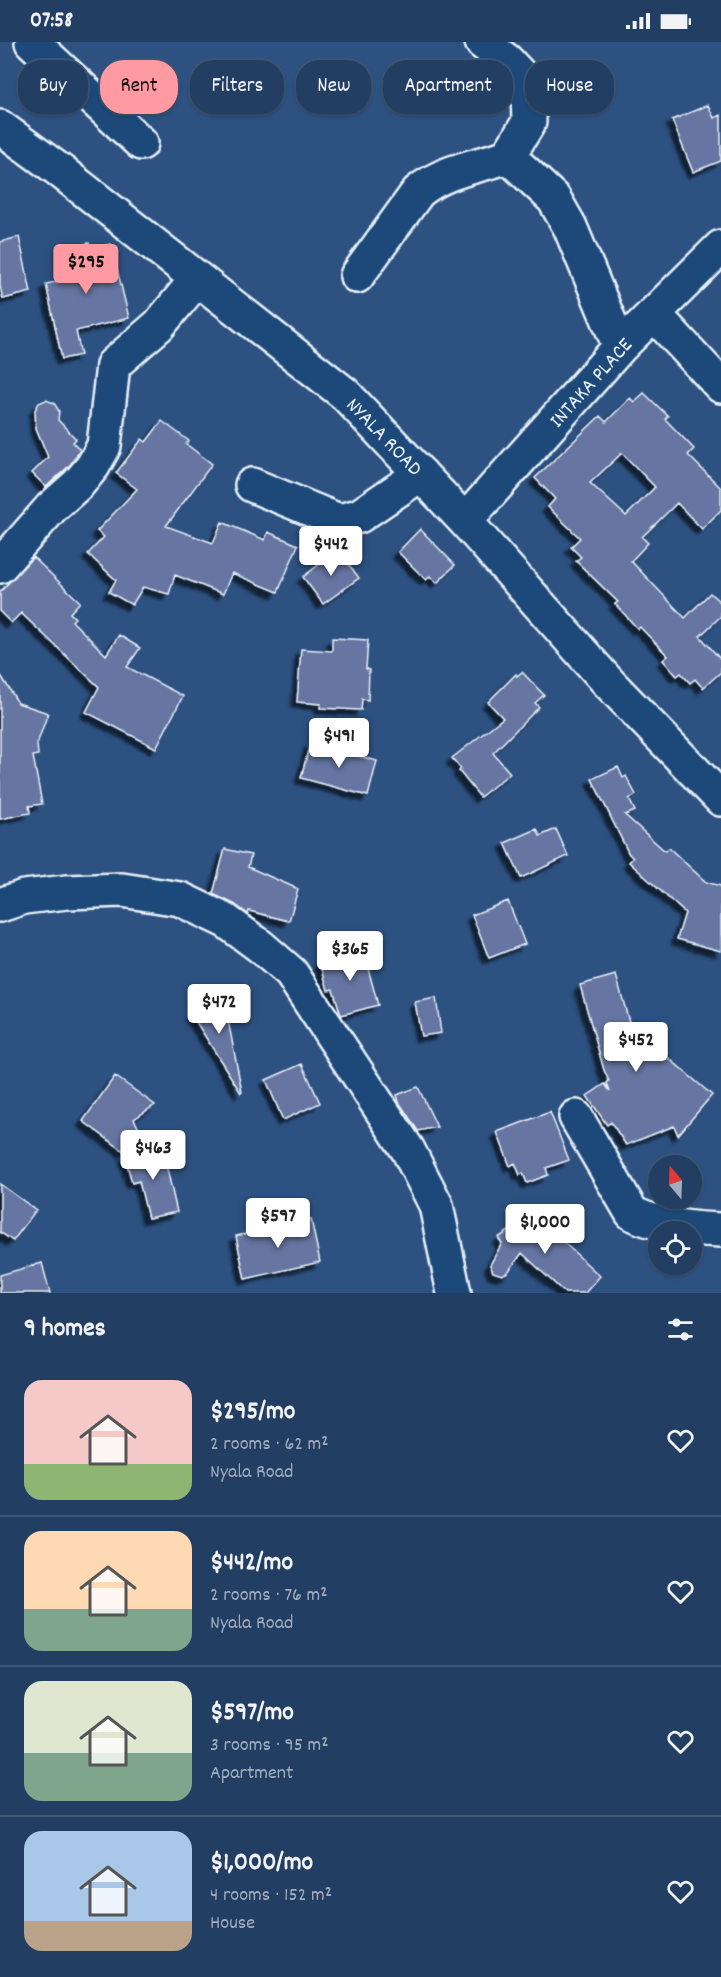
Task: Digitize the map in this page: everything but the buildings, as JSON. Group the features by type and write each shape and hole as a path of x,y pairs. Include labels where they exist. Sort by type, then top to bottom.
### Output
{"street":[{"path":"32,42 141,142"},
{"path":"357,276 412,199 430,182 459,170 508,156 529,122 528,92 521,76 507,61 482,42"},
{"name":"NYALA ROAD","path":"0,127 59,170 345,394 465,521 609,683 721,799"},
{"path":"508,156 554,199 570,227 620,347"},
{"name":"INTAKA PLACE","path":"465,521 620,347 721,247"},
{"path":"0,566 52,507 78,484 93,466 104,446 113,365 159,325 197,279"},
{"path":"654,314 721,386"},
{"path":"252,485 339,521 359,516 421,474"},
{"path":"0,905 24,897 67,892 122,890 180,899 226,921 260,946 291,973 408,1150 436,1205 454,1293"},
{"path":"576,1117 632,1213 647,1221 691,1229 721,1230"}]}
